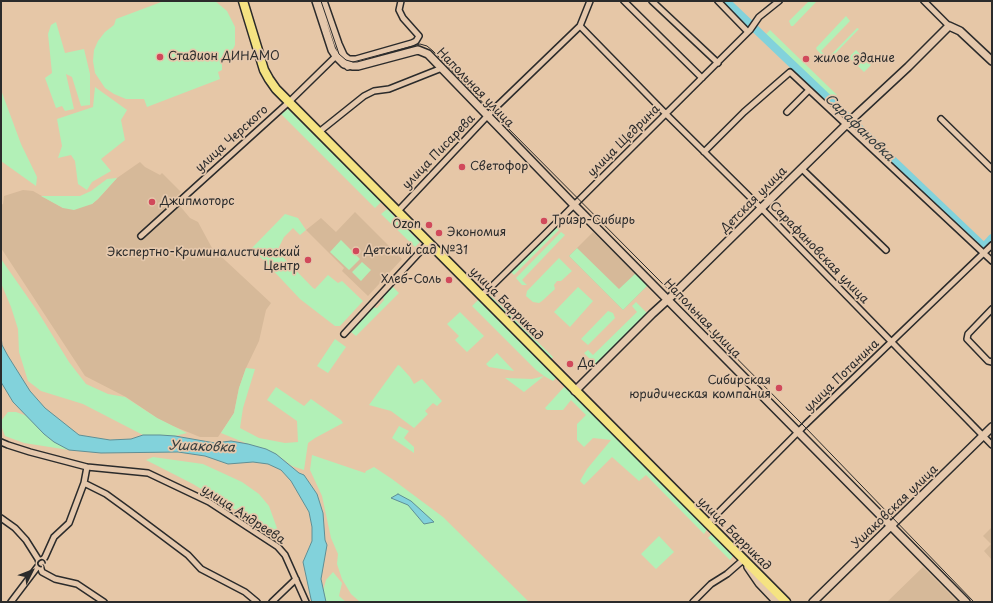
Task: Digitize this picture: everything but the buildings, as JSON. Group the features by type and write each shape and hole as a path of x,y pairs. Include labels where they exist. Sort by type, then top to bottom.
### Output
{"main road":[{"name":"улица Баррикад","path":"243,1 264,70 269,79 289,102 786,602"}],"street":[{"path":"316,1 332,50 349,59 416,41 420,36 403,18 399,10 401,1"},
{"path":"323,1 339,54"},
{"name":"улица Писарева","path":"398,211 487,117 580,26 590,1"},
{"path":"624,1 702,78"},
{"path":"652,1 718,62"},
{"path":"718,1 749,31"},
{"name":"улица Щедрина","path":"481,295 488,290 755,25 759,17 779,1"},
{"path":"924,1 949,26 960,31 992,61"},
{"name":"Сарафановская улица","path":"580,26 666,114 762,208 992,445"},
{"name":"Детская улица","path":"575,391 949,26"},
{"name":"Напольная улица","path":"339,54 344,64 348,66 358,66 418,50 428,54 487,117 966,602"},
{"name":"улица Черского","path":"141,236 289,102 339,54"},
{"path":"319,132 364,96 374,91 389,88 442,68"},
{"path":"704,152 744,112 790,72 850,122 992,261"},
{"path":"787,112 810,90"},
{"path":"941,119 992,169"},
{"path":"802,169 886,250"},
{"path":"344,334 429,242"},
{"name":"улица Потанина","path":"708,524 798,432 992,245"},
{"path":"992,309 968,334 967,339 988,361 992,362"},
{"name":"Ушаковская улица","path":"813,602 992,427"},
{"name":"улица Андреева","path":"1,442 30,452 87,467 148,473 209,502 278,547 285,555 291,566 306,602"},
{"path":"11,602 40,566 54,537 69,523 84,483 87,467"},
{"path":"84,483 106,494 128,510 188,556 201,569 245,592 257,602"},
{"path":"1,518 15,528 26,540 38,559 42,572 55,579 77,584 104,602"},
{"path":"693,602 711,584 727,574 743,560 759,584 777,602"},
{"path":"272,602 296,579"}],"shaded area":[{"path":"140,162 145,167 160,175 162,173 181,192 174,199 190,218 198,222 212,248 271,303 266,310 259,341 246,368 239,388 234,413 218,437 200,437 173,426 157,418 126,397 85,376 1,248 1,205 3,204 4,196 23,190 33,191 63,208 92,204 117,178"},
{"path":"355,212 402,259 368,296 342,271 344,268 306,230 321,218 336,232"},
{"path":"593,232 648,285 623,310 569,256"},
{"path":"992,527 992,560 984,551 991,544 983,536"},
{"path":"923,567 958,602 887,602"}],"green space":[{"name":"Стадион ДИНАМО","path":"164,1 215,1 227,11 235,27 235,45 231,53 222,64 222,70 218,72 220,79 147,107 144,99 126,99 105,88 95,73 93,61 94,50 98,41 105,32 114,25 116,19"},
{"path":"809,1 817,1 793,26 791,26 789,21"},
{"path":"846,16 850,21 821,51 828,58 857,28 859,29 828,61 816,48"},
{"path":"56,22 65,53 84,49 90,74 90,105 81,106 72,77 66,74 74,109 65,111 62,106 56,108 45,78 52,73 48,34 51,25"},
{"path":"770,30 837,95 832,100 764,36"},
{"path":"856,50 871,65 864,72 849,57"},
{"path":"95,87 127,110 121,120 125,140 101,159 111,171 92,182 87,190 78,184 75,161 71,155 58,158 62,146 57,119 93,107"},
{"path":"1,90 21,144 37,177 36,186 1,161"},
{"path":"288,109 381,202 375,208 281,114"},
{"path":"117,178 92,204 74,210 63,208 41,196 80,196 91,191 107,179"},
{"path":"387,209 420,242 415,247 381,214"},
{"path":"285,214 298,218 306,230 300,235 293,228 284,237 277,251 313,288 315,289 328,275 338,283 342,281 363,301 340,326 335,326 300,299 252,248"},
{"path":"556,227 559,230 514,275 510,271"},
{"path":"561,232 565,235 522,280 527,285 522,285 516,278"},
{"path":"341,240 360,259 349,270 330,252"},
{"path":"577,248 619,289 636,273 648,285 623,310 569,256"},
{"path":"559,258 572,271 561,281 557,281 554,285 555,289 542,301 539,303 533,302 526,296 527,291"},
{"path":"1,259 38,312 69,362 86,384 108,394 125,397 157,418 187,433 175,436 143,435 83,404 41,391 28,381 19,352 18,329 1,283"},
{"path":"362,262 371,270 361,281 352,272"},
{"path":"392,286 399,293 356,336 351,332 372,307 377,308 384,300 383,296"},
{"path":"578,287 593,301 570,327 554,312"},
{"path":"491,296 553,357 551,360 488,297"},
{"path":"478,300 556,378 553,381 536,370 472,306"},
{"path":"636,302 648,314 595,364 584,353 588,350 593,355 637,312 632,306"},
{"path":"608,311 613,313 615,318 588,345 581,339"},
{"path":"460,312 484,336 467,352 455,340 459,336 447,324"},
{"path":"335,339 346,347 328,373 317,366"},
{"path":"497,353 514,371 489,367 486,364"},
{"path":"398,365 410,377 414,384 422,379 442,401 437,406 433,403 425,411 428,414 414,428 391,411 369,405"},
{"path":"246,368 255,369 243,408 240,428 259,438 285,443 298,442 297,421 267,400 276,387 304,406 311,399 343,423 308,443 304,470 292,466 276,454 266,449 248,444 221,433 234,413 239,388"},
{"path":"544,376 524,392 505,378 532,379"},
{"path":"565,386 707,529 704,534 646,475 639,481 612,457 584,485 580,481 587,469 611,440 593,438 584,447 577,440 577,424 586,415 571,400 563,410 547,410 545,408"},
{"path":"8,412 16,412 27,416 44,434 54,442 69,450 24,443 5,436 1,421"},
{"path":"399,426 409,431 404,438 414,447 414,453 392,438"},
{"path":"312,455 365,473 374,467 392,479 443,517 529,602 359,601 351,594 342,579 337,564 338,554 331,538 322,496 310,470"},
{"path":"153,457 203,464 242,482 259,494 269,506 278,531 265,526 193,484 146,460"},
{"path":"712,534 733,556 730,560 708,538"},
{"path":"659,536 674,552 656,569 641,554"},
{"path":"333,572 342,583 339,596 346,602 326,602 323,591 326,580"}],"water":[{"name":"Ушаковка","path":"1,336 2,345 30,391 45,408 79,435 110,440 131,439 143,435 160,435 215,443 231,441 248,444 266,449 276,454 299,473 304,475 317,494 323,513 325,540 327,545 321,579 326,602 312,602 303,562 312,541 312,527 309,512 291,481 281,470 268,464 253,462 228,464 205,456 178,452 101,453 69,450 54,442 44,434 13,402 1,382"},
{"path":"398,494 411,501 434,522 424,524 408,505 391,498"}],"waterway":[{"name":"Сарафановка","path":"726,1 984,247 992,238"}],"tram line":[{"path":"321,1 339,54 346,60 353,62 420,44 427,46 433,51 804,426 974,602"}],"place":[{"name":"Стадион ДИНАМО","path":"160,57"},
{"name":"жилое здание","path":"806,59"},
{"name":"Светофор","path":"462,167"},
{"name":"Джипмоторс","path":"152,202"},
{"name":"Триэр-Сибирь","path":"544,221"},
{"name":"Ozon","path":"429,225"},
{"name":"Экономия","path":"439,233"},
{"name":"Детский сад №31","path":"356,251"},
{"name":"Экспертно-Криминалистический Центр","path":"308,260"},
{"name":"Хлеб-Соль","path":"449,280"},
{"name":"Да","path":"570,364"},
{"name":"Сибирская юридическая компания","path":"779,388"}]}
